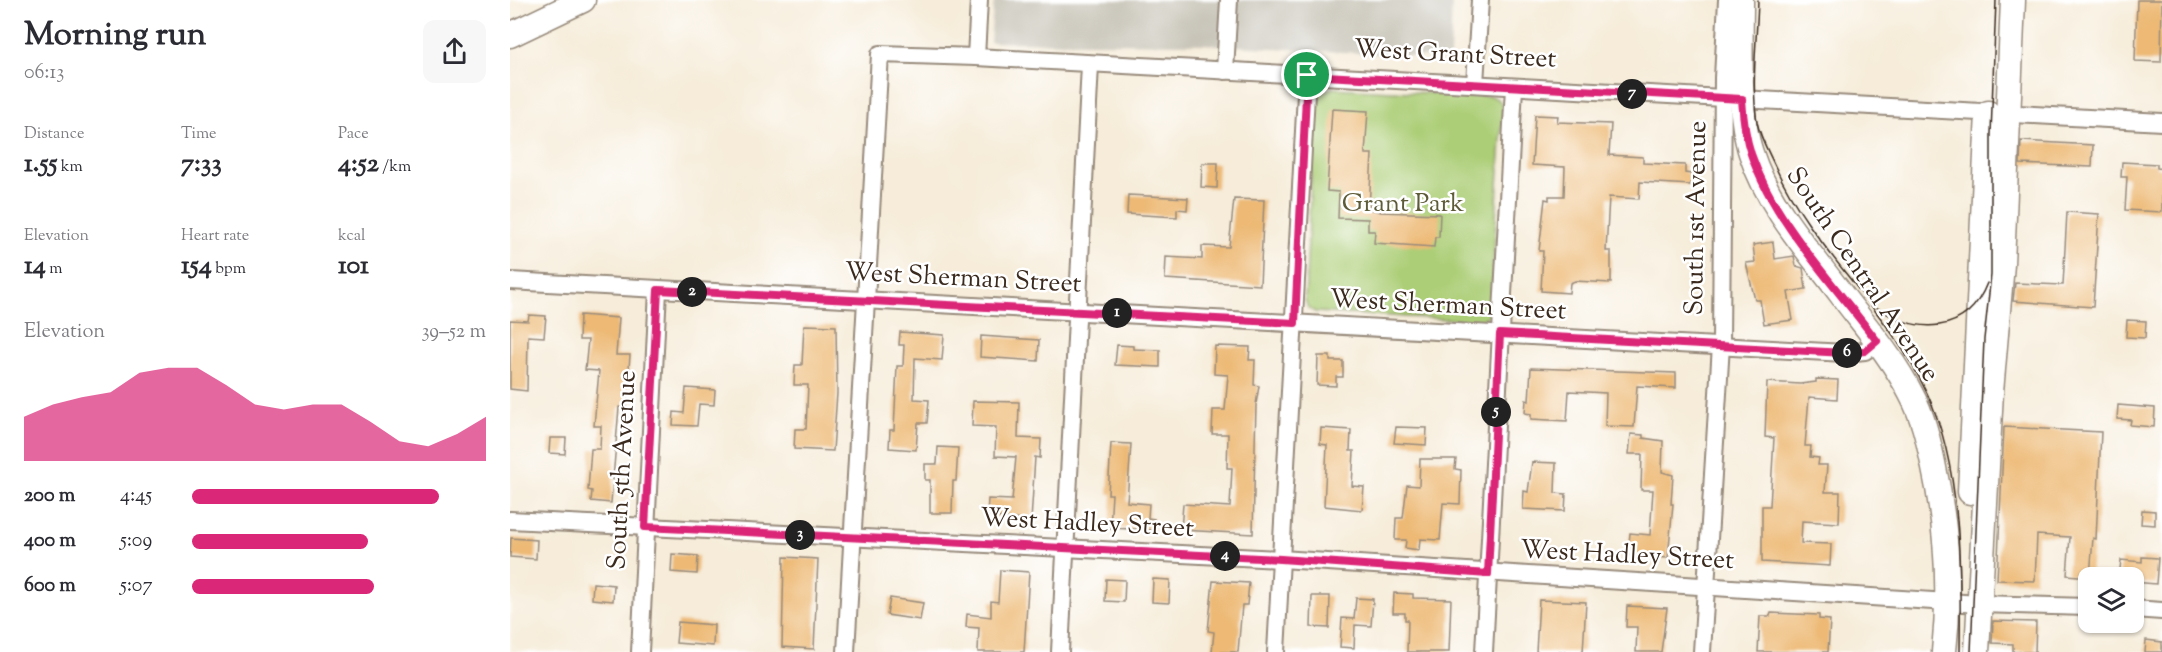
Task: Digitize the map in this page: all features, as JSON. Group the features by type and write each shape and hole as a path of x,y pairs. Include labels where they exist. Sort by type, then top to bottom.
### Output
{"main road":[{"name":"South Central Avenue","path":"1741,0 1733,99 1768,194 1793,232 1877,341 1911,393 1924,425 1945,525 1949,602 1944,652"},
{"path":"1977,652 1991,392 2002,264 1996,113 2013,0"},
{"path":"510,35 579,3"}],"street":[{"path":"976,57 979,0"},
{"path":"1226,71 1229,0"},
{"path":"1475,84 1480,0"},
{"name":"South 1st Avenue","path":"1702,652 1733,99 1727,0"},
{"name":"West Grant Street","path":"866,299 880,54 976,57 2162,122"},
{"path":"1060,652 1090,65"},
{"path":"1276,652 1307,75"},
{"path":"1484,652 1514,87"},
{"name":"West Sherman Street","path":"510,281 1845,353 1865,351 1877,341"},
{"name":"South 5th Avenue","path":"640,652 658,290"},
{"path":"846,652 866,299"},
{"name":"West Hadley Street","path":"510,520 1281,559 1979,604 2078,607"},
{"path":"2144,610 2162,611"}],"shaded area":[{"path":"994,0 1452,0 1450,58 1200,44 990,42"}],"green space":[{"name":"Grant Park","path":"1332,88 1492,96 1499,100 1503,107 1490,314 1482,321 1315,312 1308,308 1305,300 1315,103 1324,91"}],"building":[{"path":"2137,0 2162,0 2161,62 2135,61"},
{"path":"1332,109 1368,111 1365,154 1372,154 1369,209 1381,212 1440,214 1439,237 1435,237 1434,247 1374,243 1375,231 1368,231 1368,219 1338,218 1339,192 1327,191"},
{"path":"1535,115 1558,116 1557,122 1611,124 1609,155 1643,157 1643,163 1685,165 1685,173 1691,174 1691,185 1640,182 1639,199 1609,197 1606,251 1611,251 1611,283 1575,281 1570,283 1569,293 1541,291 1543,251 1539,251 1545,199 1549,200 1549,196 1564,196 1565,167 1532,165"},
{"path":"2021,141 2093,145 2092,167 2020,164"},
{"path":"2122,162 2157,164 2157,168 2162,169 2162,212 2125,210 2127,177 2121,177"},
{"path":"1202,163 1218,163 1217,188 1201,187"},
{"path":"1128,195 1188,198 1187,210 1177,209 1177,217 1127,214"},
{"path":"1234,199 1264,200 1260,285 1165,279 1166,257 1202,259 1202,246 1229,247"},
{"path":"2067,212 2099,214 2093,307 2013,301 2015,283 2063,285"},
{"path":"1773,242 1775,259 1794,256 1796,266 1803,268 1806,289 1788,292 1793,320 1764,324 1760,300 1755,300 1746,263 1755,262 1753,245"},
{"path":"529,315 546,316 544,337 528,336 527,391 510,389 510,320 528,321"},
{"path":"580,315 619,318 616,355 630,355 626,408 619,407 611,503 591,501 592,491 588,490 591,449 600,449 601,426 594,426 599,371 585,370 588,340 579,340"},
{"path":"2127,320 2146,321 2145,338 2126,337"},
{"path":"804,325 836,326 837,393 833,451 794,449 795,429 806,429 808,385 794,385 795,365 802,365"},
{"path":"900,332 944,335 942,360 915,358 914,399 929,400 927,423 918,423 916,450 889,448 890,430 894,430 897,366 903,366 904,345 899,345"},
{"path":"981,336 1039,340 1038,361 980,357"},
{"path":"1117,345 1133,346 1133,349 1160,350 1160,367 1115,365"},
{"path":"1215,346 1250,347 1249,360 1255,360 1254,385 1259,386 1256,404 1253,534 1181,530 1183,504 1230,507 1232,468 1227,468 1228,434 1212,434 1213,410 1225,410 1228,375 1214,374"},
{"path":"1318,356 1330,356 1330,361 1343,361 1343,377 1336,377 1336,386 1317,385"},
{"path":"1531,368 1676,373 1676,388 1637,386 1634,427 1605,426 1606,393 1569,391 1567,421 1531,419 1531,414 1525,413 1526,400 1529,401"},
{"path":"1816,379 1838,380 1837,399 1809,397 1805,446 1811,446 1810,457 1819,458 1818,465 1827,465 1825,492 1840,492 1839,523 1802,521 1801,543 1831,544 1830,566 1762,562 1762,506 1770,506 1774,438 1765,437 1767,382 1800,384 1816,382"},
{"path":"686,388 715,390 714,405 699,404 697,426 673,425 674,412 684,413"},
{"path":"973,401 1019,402 1018,438 1041,439 1040,458 1035,457 1031,521 987,516 988,499 1012,500 1016,457 995,456 996,427 972,426"},
{"path":"2118,405 2155,408 2154,427 2130,425 2131,420 2117,419"},
{"path":"1396,427 1427,428 1426,445 1394,443"},
{"path":"2004,427 2101,432 2096,539 2093,538 2091,567 2078,567 2078,576 2067,575 2070,537 2037,535 2035,581 1997,580"},
{"path":"1321,428 1351,430 1350,451 1354,451 1352,486 1364,487 1362,510 1324,506 1327,445 1320,444"},
{"path":"1631,434 1663,441 1662,472 1673,475 1668,558 1628,555 1630,533 1650,535 1653,490 1641,490 1642,454 1629,454"},
{"path":"550,438 566,438 565,454 549,453"},
{"path":"1111,443 1131,444 1127,502 1149,504 1148,518 1154,519 1153,530 1110,528 1112,494 1108,494"},
{"path":"938,447 958,448 956,481 953,481 952,513 930,513 930,480 925,480 925,464 937,464"},
{"path":"1420,459 1456,459 1455,469 1461,470 1460,504 1443,503 1440,540 1420,539 1419,550 1405,548 1406,540 1395,540 1396,518 1403,518 1407,485 1419,486"},
{"path":"1532,462 1556,463 1555,493 1566,494 1565,511 1523,509 1524,491 1528,492"},
{"path":"2142,510 2155,511 2155,525 2141,524"},
{"path":"511,538 537,540 536,559 510,557"},
{"path":"672,554 698,556 697,574 671,572"},
{"path":"784,557 818,559 814,649 782,647"},
{"path":"2142,557 2158,558 2156,584 2144,583 2144,567 2120,567 2121,560 2142,562"},
{"path":"1000,570 1029,572 1024,652 978,652 979,628 966,627 967,614 991,617 991,601 998,602"},
{"path":"1106,579 1125,580 1124,602 1105,601"},
{"path":"1153,579 1170,580 1169,603 1152,602"},
{"path":"1213,581 1249,583 1247,605 1242,605 1238,652 1212,652 1214,632 1208,631"},
{"path":"593,583 614,585 613,601 592,599"},
{"path":"1394,593 1413,594 1413,598 1451,599 1449,652 1407,652 1408,620 1405,620 1405,613 1393,613"},
{"path":"1312,596 1330,596 1329,628 1311,627"},
{"path":"890,598 923,603 920,620 887,615"},
{"path":"1356,598 1373,599 1371,626 1355,625 1354,648 1340,647 1342,618 1354,619"},
{"path":"1539,600 1586,602 1583,652 1536,652"},
{"path":"1627,606 1667,608 1661,652 1636,652 1637,627 1626,627"},
{"path":"1771,613 1819,615 1819,619 1830,620 1828,652 1758,652 1760,616 1770,616"},
{"path":"1993,621 2036,622 2035,652 2013,652 2013,644 1992,643"},
{"path":"678,622 714,625 713,646 676,643"},
{"path":"2146,640 2162,642 2162,652 2145,652"}],"tram line":[{"path":"1758,0 1754,93 1757,122 1764,144 1808,224 1892,334 1911,363 1939,422 1947,453 1957,520 1960,652"},
{"path":"1971,652 1984,339 1991,275 1991,134 1996,0"},
{"path":"1876,307 1908,322 1939,325 1954,321 1967,313 1978,300 1987,283"}],"route":[{"path":"1307,75 1742,99 1751,153 1768,194 1793,232 1877,341 1865,351 1845,353 1500,334 1488,574 1281,559 645,527 658,290 1295,323 1307,75"}]}
